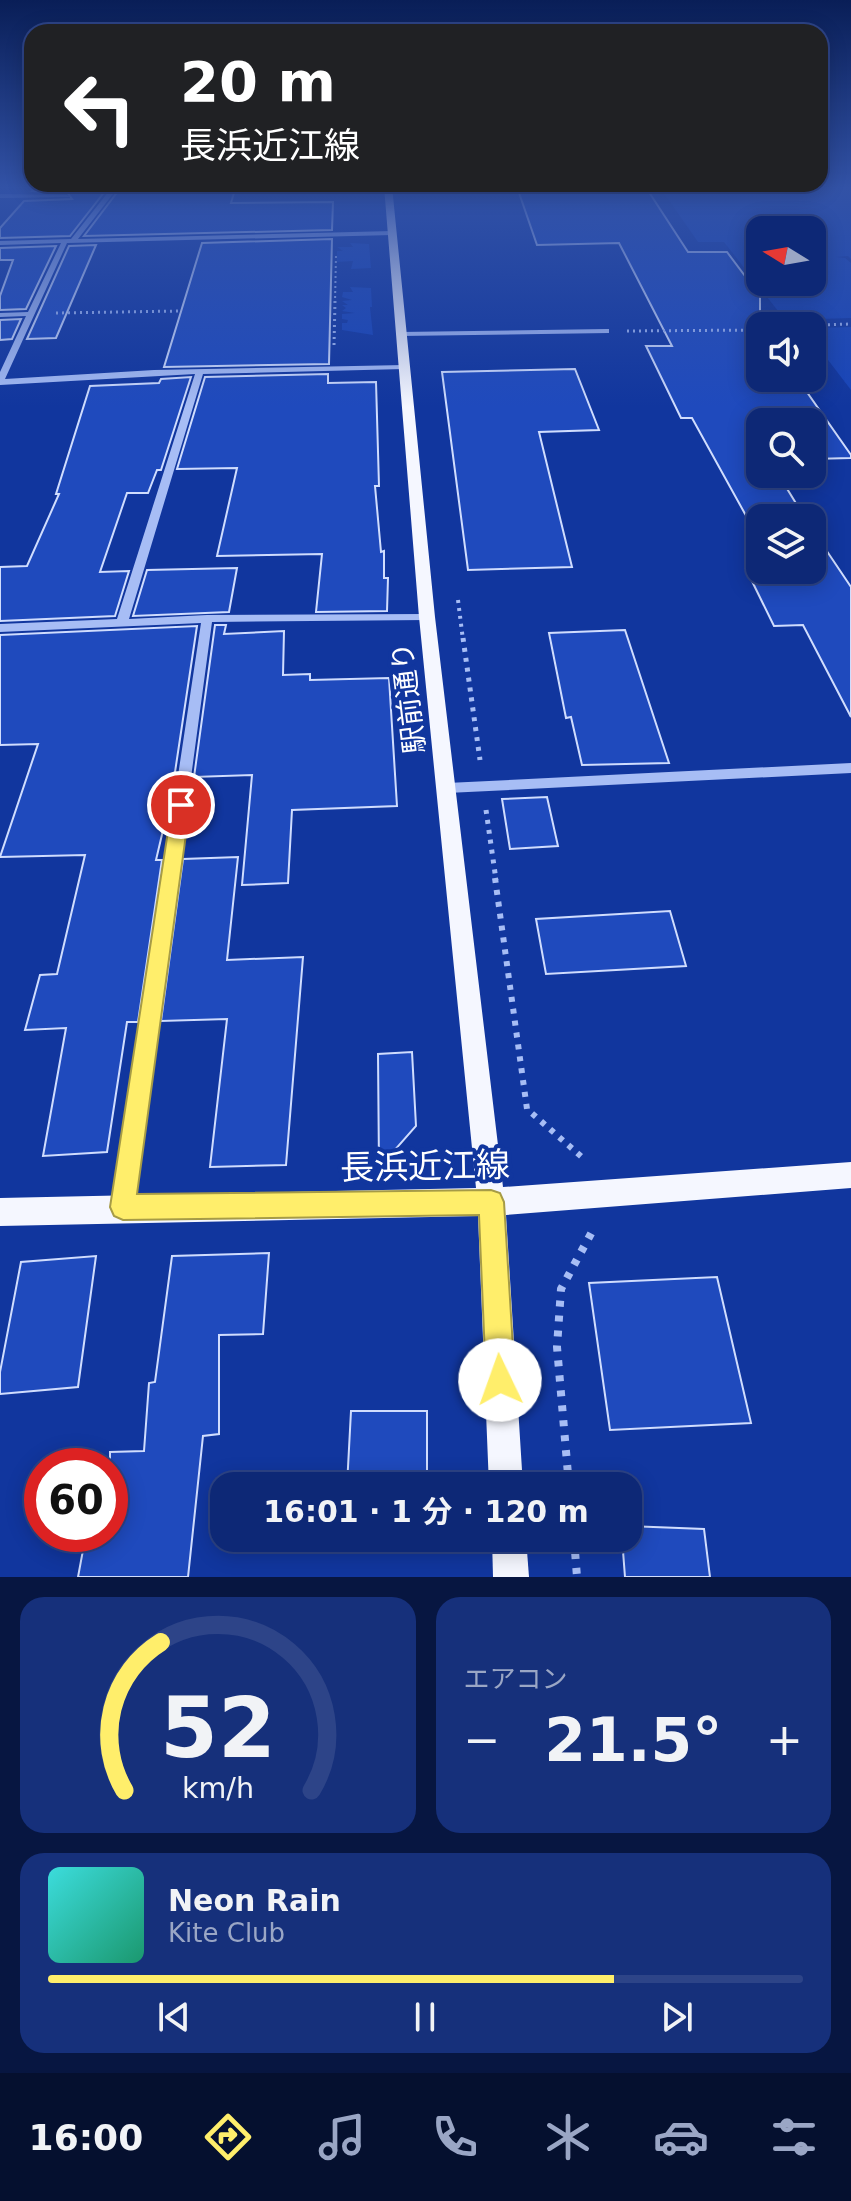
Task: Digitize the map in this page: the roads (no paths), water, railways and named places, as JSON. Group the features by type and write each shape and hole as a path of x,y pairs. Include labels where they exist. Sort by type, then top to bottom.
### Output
{"main road":[{"name":"駅前通り","path":"394,260 427,617 491,1202 505,1472"},
{"name":"長浜近江線","path":"0,1212 123,1207 491,1202 851,1175"},
{"path":"510,1552 511,1577"}],"street":[{"path":"60,260 0,381 200,371 404,367"},
{"path":"0,315 32,314"},
{"path":"400,334 606,331"},
{"path":"122,622 200,371"},
{"path":"0,628 207,619 427,617"},
{"path":"123,1207 207,619"},
{"path":"447,788 851,768"}]}
